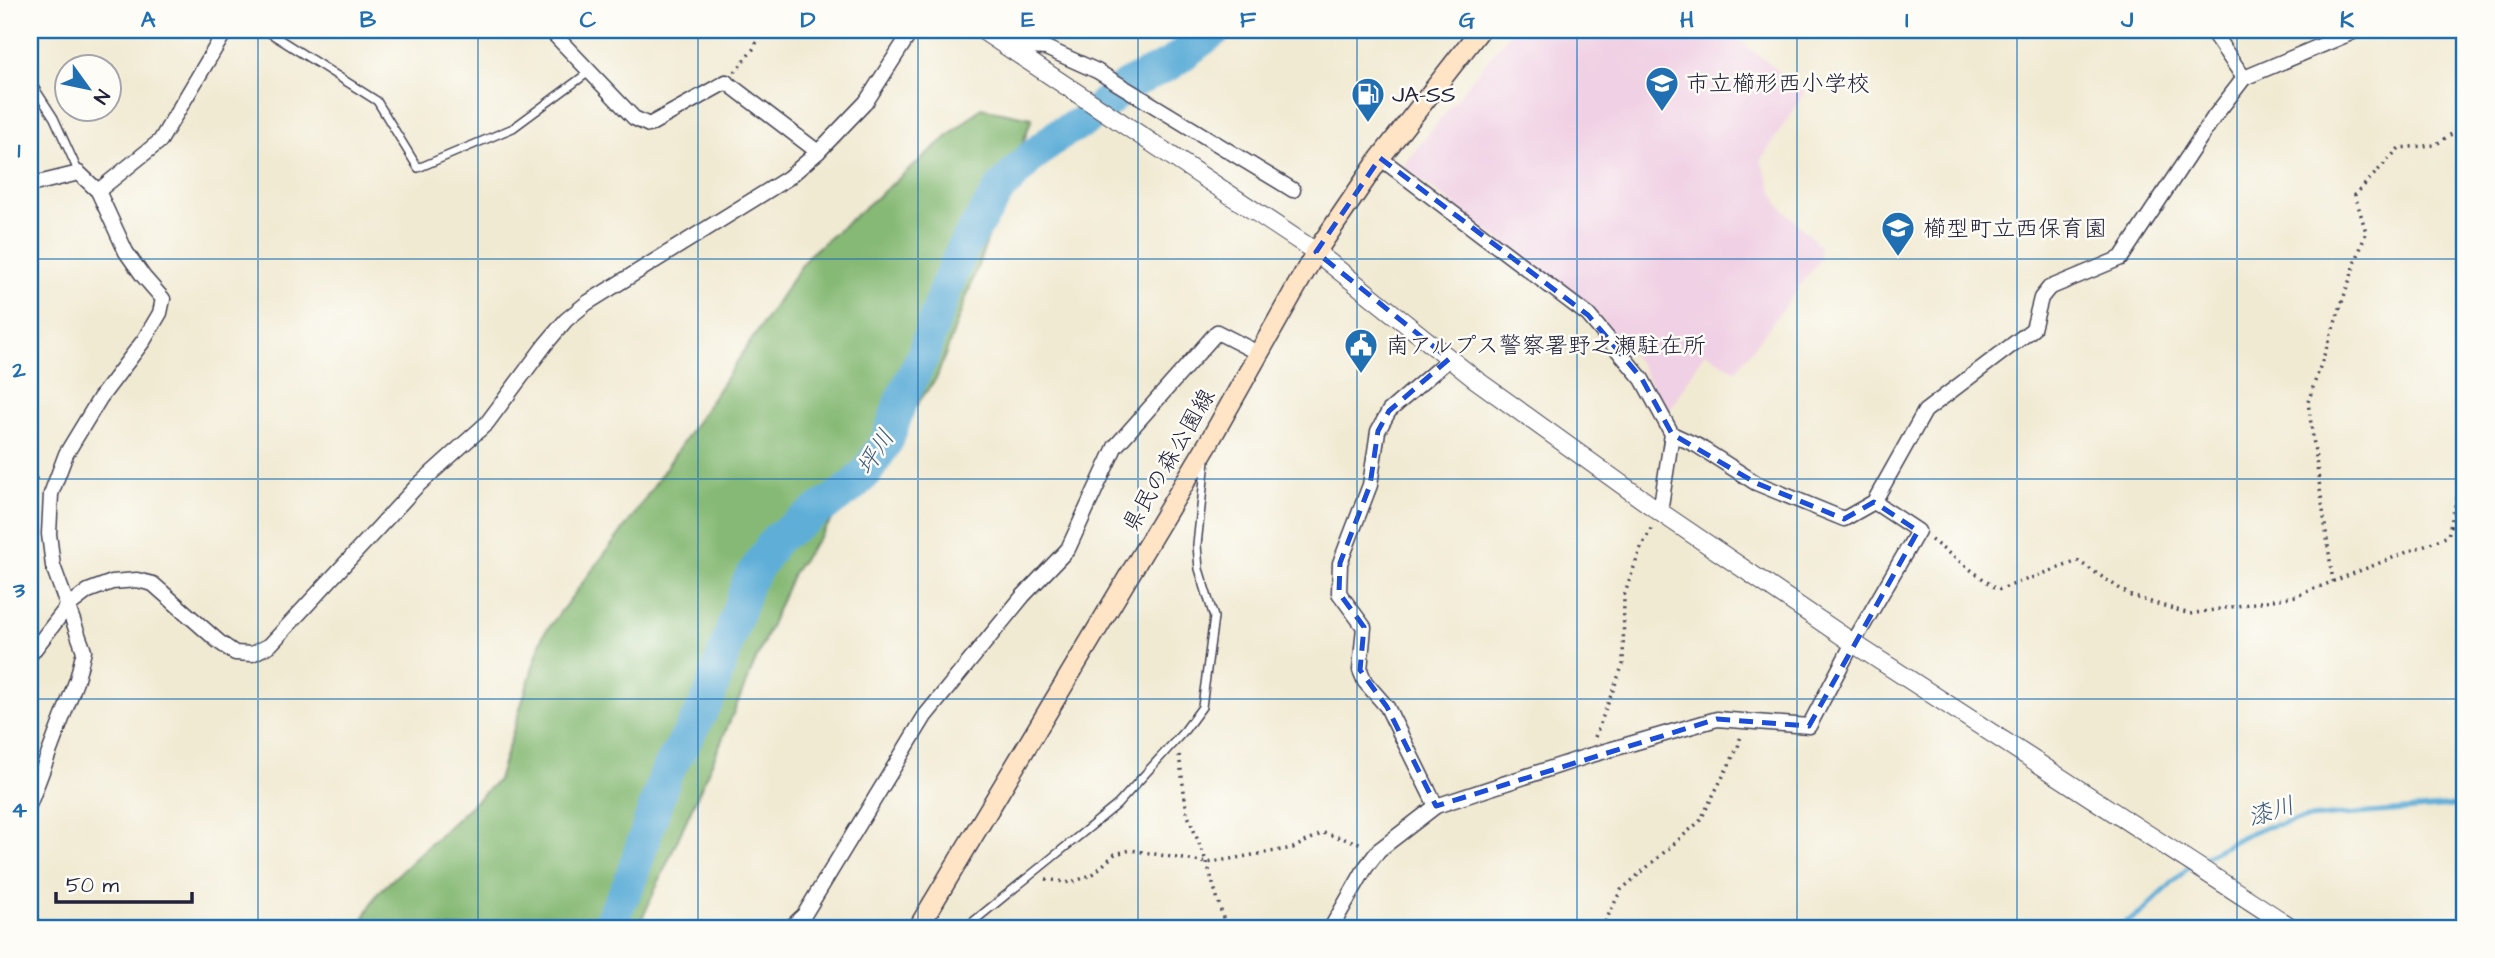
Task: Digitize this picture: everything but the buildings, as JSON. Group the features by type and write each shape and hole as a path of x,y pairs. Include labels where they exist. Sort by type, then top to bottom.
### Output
{"main road":[{"name":"県民の森公園線","path":"921,925 1209,442 1316,252 1380,158 1480,30"}],"street":[{"path":"98,191 160,141 226,30"},
{"path":"550,30 634,118 649,125 726,82 818,152"},
{"path":"30,655 67,607 88,591 112,582 137,580 153,584 235,653 252,654 270,645 416,487 487,423 566,320 587,303 788,178 818,152 866,102 912,30"},
{"path":"982,30 1316,252 1449,359 1660,512 1853,643 2292,928"},
{"path":"2211,30 2244,78"},
{"path":"1672,434 1698,446 1756,483 1844,519 1874,502 1925,411 2033,329 2041,298 2049,288 2121,258 2214,117 2244,78 2358,30"},
{"path":"1006,46 1046,48 1097,71 1293,190"},
{"path":"1380,158 1588,315 1643,379 1672,434 1660,512"},
{"path":"30,185 79,173 98,191 126,252 163,299 160,313 144,340 100,398 66,454 51,494 49,534 53,566 84,651 77,679 30,803"},
{"path":"790,928 804,915 925,716 1023,596 1068,550 1115,447 1217,332 1258,353"},
{"path":"1436,806 1387,707 1365,682 1360,670 1364,627 1339,593 1340,563 1370,485 1378,431 1389,411 1449,359"},
{"path":"1331,928 1366,867 1379,850 1436,806 1588,756 1717,719 1809,726 1918,531 1874,502"},
{"path":"30,919 34,928"}],"lane":[{"path":"265,30 377,101 418,168 513,128 590,71"},
{"path":"30,81 54,118 79,173"},
{"path":"921,925 950,928 969,925 1117,805 1202,707 1214,617 1199,569 1197,545 1209,442"}],"path":[{"path":"726,82 754,48 762,30"},
{"path":"2333,582 2308,402 2366,232 2355,195 2399,148 2435,145 2465,125"},
{"path":"1918,531 1998,590 2078,561 2131,596 2190,614 2296,596 2448,536 2459,489 2465,481"},
{"path":"1588,756 1623,664 1624,596 1640,550 1660,512"},
{"path":"1602,928 1621,890 1700,821 1738,747 1745,721"},
{"path":"1177,739 1187,813 1207,863 1226,928"},
{"path":"1029,877 1071,883 1093,874 1115,854 1131,849 1207,863 1293,848 1323,833 1379,850"}],"highlighted area":[{"path":"1380,158 1588,315 1642,379 1672,434 1756,483 1844,519 1874,502 1918,531 1809,726 1717,719 1436,806 1387,707 1360,670 1364,627 1339,593 1340,563 1370,485 1378,431 1389,411 1449,359 1316,252"}],"shaded area":[{"path":"1512,30 1726,30 1805,92 1761,160 1778,204 1820,246 1820,259 1736,371 1705,352 1668,413 1639,363 1599,316 1403,166"}],"green space":[{"path":"981,108 1032,118 937,377 793,573 638,928 358,928 377,894 498,780 543,635 632,518 808,256"}],"waterway":[{"name":"坪川","path":"607,928 629,884 666,774 708,700 748,582 776,539 849,489 866,473 888,439 901,400 922,358 945,289 963,248 1000,189 1029,159 1058,135 1084,121 1127,85 1170,64 1215,30"},
{"name":"漆川","path":"2198,861 2262,828 2308,818 2465,805"},
{"name":"漆川","path":"2116,928 2140,914 2190,866"}],"place":[{"name":"市立櫛形西小学校","path":"1662,113"},
{"name":"JA-SS","path":"1368,124"},
{"name":"櫛型町立西保育園","path":"1898,258"},
{"name":"南アルプス警察署野之瀬駐在所","path":"1361,375"}]}
